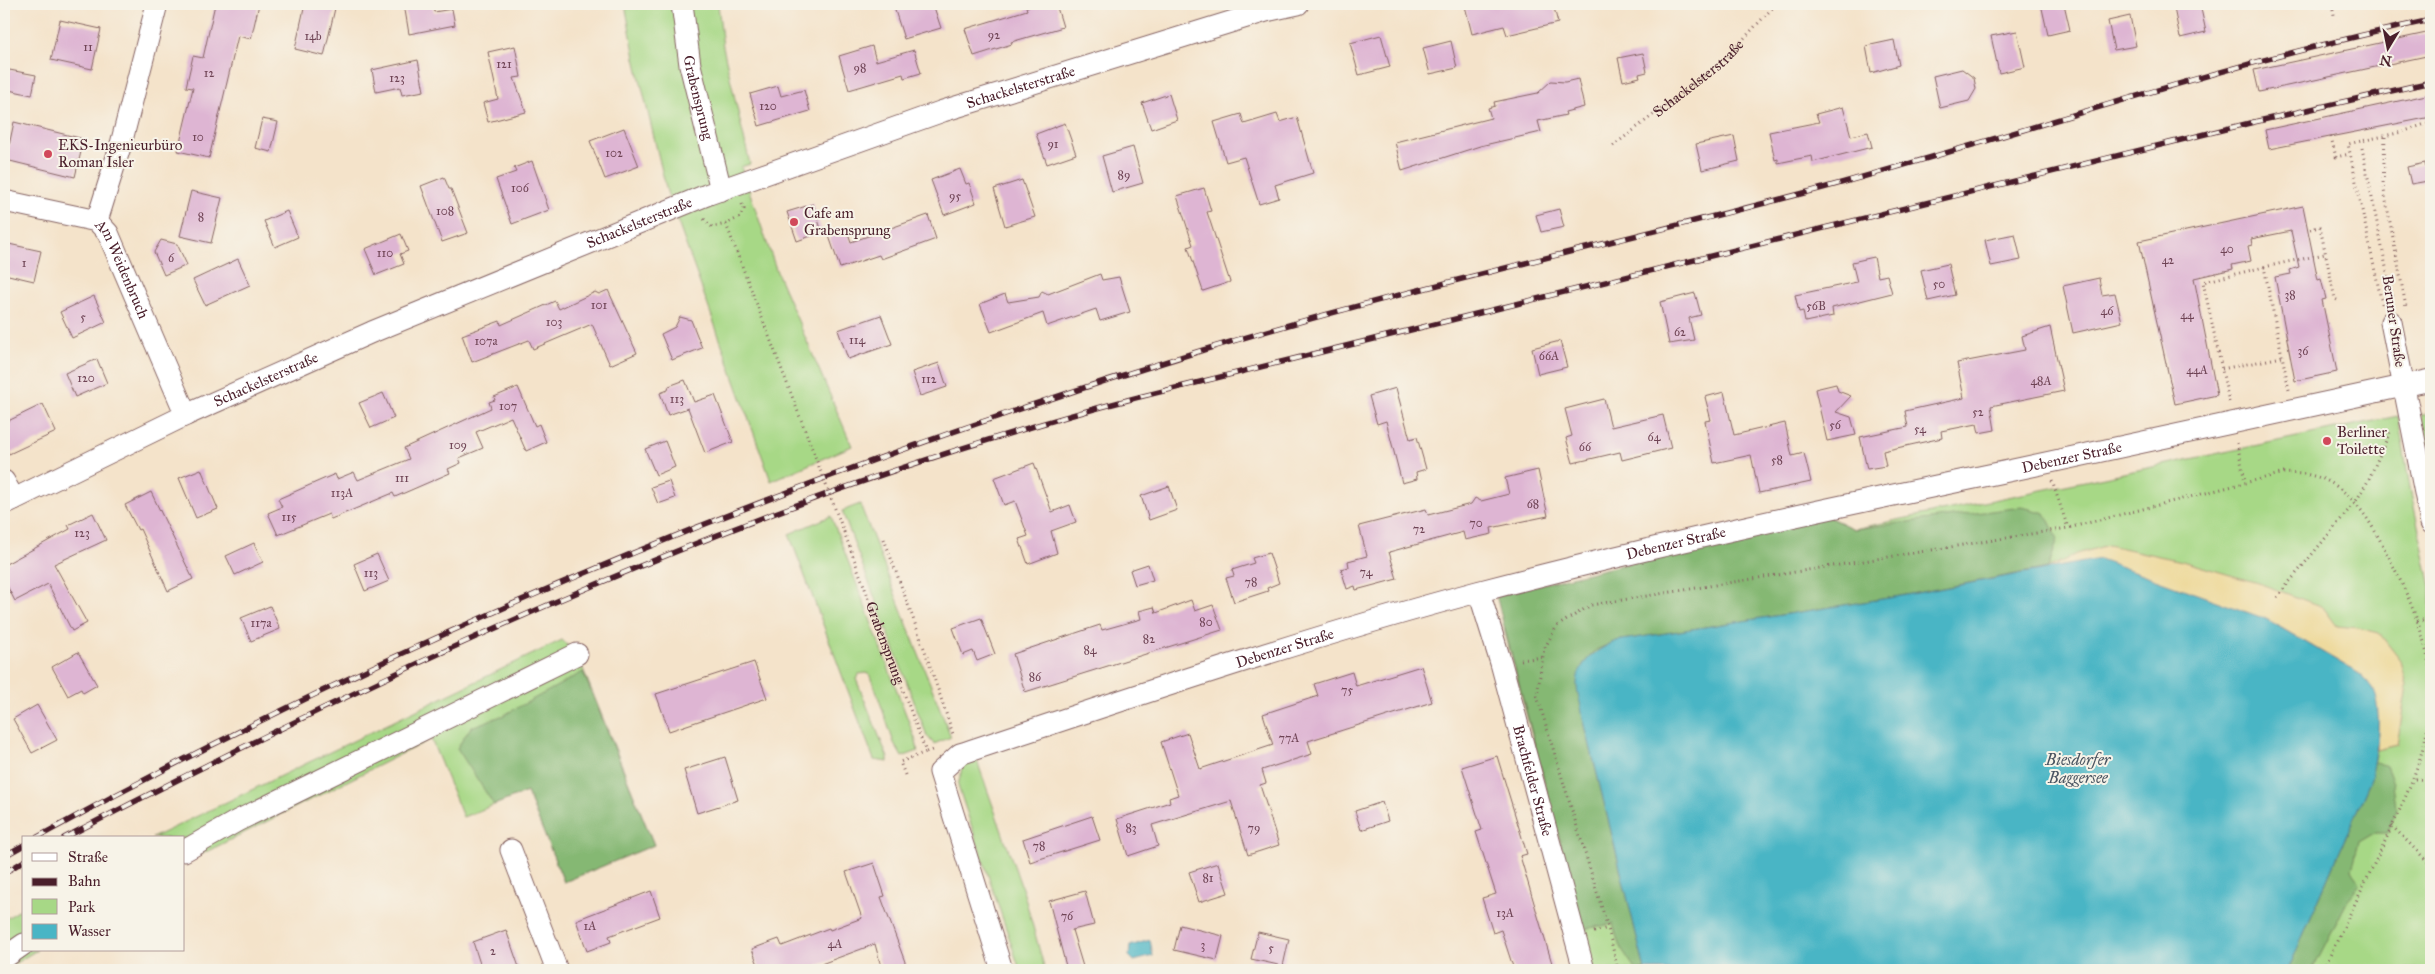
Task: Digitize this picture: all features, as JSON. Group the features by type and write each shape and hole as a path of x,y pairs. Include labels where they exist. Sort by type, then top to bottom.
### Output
{"street":[{"name":"Am Weidenbruch","path":"156,4 121,144 97,221 108,234 186,415"},
{"name":"Grabensprung","path":"682,4 690,65 731,194"},
{"name":"Schackelsterstraße","path":"7,495 433,305 731,194 943,111 1265,8 1298,4"},
{"path":"4,201 97,221"},
{"name":"Beruner Straße","path":"2391,322 2431,523"},
{"name":"Debenzer Straße","path":"1002,970 940,772 960,754 1344,629 1479,592 1665,545 2431,380"},
{"name":"Brachfelder Straße","path":"1479,592 1504,672 1584,970"},
{"path":"185,851 237,821 577,654"},
{"path":"511,850 557,970"},
{"path":"4,958 22,945"}],"path":[{"name":"Schackelsterstraße","path":"1614,146 1723,61 1776,4"},
{"path":"2332,4 2334,15"},
{"path":"2391,322 2384,313 2348,144 2385,137 2431,122"},
{"path":"2331,137 2336,157 2350,154"},
{"path":"2385,137 2383,185 2406,304"},
{"name":"Beruner Straße","path":"2362,148 2395,311 2391,322"},
{"path":"702,211 705,222 712,228 740,217 744,209 731,194"},
{"name":"Grabensprung","path":"726,224 926,752"},
{"path":"2310,229 2320,227 2335,299 2338,300"},
{"path":"2245,481 2203,282 2325,254"},
{"path":"2264,267 2282,357 2296,410"},
{"path":"2222,369 2282,357"},
{"path":"2277,597 2356,501 2368,481 2394,424"},
{"path":"2045,462 2068,528"},
{"path":"1618,970 1605,919 1537,696 1544,649 1557,626 1591,605 2068,528 2245,481 2284,473 2314,476 2330,482 2356,501 2379,538 2401,581 2417,621 2430,678 2431,713 2426,743 2414,779 2323,970"},
{"path":"884,539 956,741"},
{"path":"2417,621 2431,618"},
{"path":"905,775 900,762 939,748"},
{"path":"2414,779 2431,780"},
{"path":"2392,826 2431,865"}],"green space":[{"path":"625,4 718,4 723,47 750,164 741,167 777,272 852,446 771,481 667,192 635,58"},
{"path":"2431,413 2431,456 2421,415"},
{"path":"2398,416 2410,488 2431,587 2431,970 2288,970 2371,778 2377,750 2346,666 2273,625 2048,568 1895,597 1654,636 1637,931 1645,970 1593,970 1504,629 1826,516 1854,529"},
{"path":"860,504 951,737 934,744 927,736 842,511"},
{"path":"2022,507 2045,513 2058,539 2048,568 1895,597 1616,641 1596,650 1583,664 1582,713 1645,970 1636,970 1619,945 1613,924 1583,929 1496,595 1826,516 1854,529"},
{"path":"831,516 916,741 918,751 902,757 894,743 871,676 867,673 859,674 856,679 888,762 874,760 789,534"},
{"path":"562,640 577,654 654,845 564,882 527,792 463,817 431,739 185,862 185,836 156,836"},
{"path":"583,672 654,845 564,882 527,792 494,805 457,748 471,727 504,715"},
{"path":"975,755 1024,894 1045,970 1020,970 958,786 962,768"},
{"path":"2374,761 2386,766 2393,783 2396,808 2387,832 2376,832 2359,842 2352,870 2360,884 2348,900 2312,970 2288,970 2371,778"},
{"path":"22,908 22,952 34,952 4,970 4,920"}],"sand":[{"path":"2108,545 2182,561 2261,584 2323,607 2337,626 2359,628 2379,633 2401,661 2407,686 2397,745 2377,750 2378,720 2376,702 2363,676 2266,619 2048,568 2077,554"}],"water":[{"name":"Biesdorfer Baggersee","path":"2100,559 2266,619 2363,676 2372,689 2378,709 2378,733 2371,778 2288,970 1645,970 1578,693 1577,682 1579,674 1591,656 1616,641 1895,597"},
{"path":"1150,940 1153,956 1134,961 1129,956 1130,946"}],"building":[{"path":"215,4 259,4 251,39 238,36 209,158 178,151 193,88 186,87 193,56 203,58"},
{"path":"305,4 336,4 324,56 295,49"},
{"path":"404,4 432,4 434,12 452,9 455,25 409,34"},
{"path":"893,4 933,4 941,28 904,39"},
{"path":"1038,4 1056,4 1063,27 1011,42 1012,44 974,56 965,29 1027,10 1026,7"},
{"path":"1476,4 1553,4 1558,23 1507,35 1504,26 1472,34 1465,6"},
{"path":"2041,4 2064,4 2070,30 2048,35"},
{"path":"2200,4 2206,32 2180,38 2174,8"},
{"path":"2130,16 2136,46 2114,50 2108,21"},
{"path":"60,20 101,29 92,69 51,60"},
{"path":"2017,31 2025,67 1999,73 1991,36"},
{"path":"2431,32 2431,55 2259,92 2254,70"},
{"path":"1381,35 1390,67 1359,75 1350,43"},
{"path":"1894,40 1899,65 1871,73 1866,46"},
{"path":"1451,41 1457,68 1430,74 1423,48"},
{"path":"515,46 521,77 514,78 526,112 488,122 483,103 498,99 488,52"},
{"path":"872,46 876,61 914,50 921,73 904,78 903,74 849,90 839,56"},
{"path":"1643,53 1647,72 1639,74 1640,77 1623,81 1618,58"},
{"path":"418,60 424,91 402,95 400,87 376,92 372,70"},
{"path":"4,69 36,75 32,95 4,89"},
{"path":"1962,69 1974,78 1976,89 1969,101 1940,108 1933,76"},
{"path":"1578,79 1584,107 1565,112 1566,115 1538,121 1541,132 1480,146 1402,171 1395,142 1491,118 1488,108 1495,106 1494,102 1538,93 1551,81 1565,82"},
{"path":"778,86 781,96 804,90 810,111 759,126 750,94"},
{"path":"1169,94 1177,120 1151,129 1142,103"},
{"path":"2431,94 2431,117 2269,149 2265,130"},
{"path":"1843,107 1851,136 1868,132 1872,147 1813,162 1812,156 1778,163 1778,159 1775,160 1769,132 1819,122 1816,114"},
{"path":"1241,114 1244,124 1277,114 1280,122 1297,117 1313,173 1275,185 1279,198 1259,204 1244,157 1226,162 1214,122"},
{"path":"262,119 278,122 271,152 255,148"},
{"path":"14,122 84,139 75,177 6,160"},
{"path":"1065,123 1076,154 1047,164 1036,134"},
{"path":"624,128 639,166 605,179 590,141"},
{"path":"1734,136 1739,161 1702,170 1696,144"},
{"path":"1133,147 1143,183 1112,192 1102,156"},
{"path":"532,161 549,210 512,224 496,179 516,172 514,168"},
{"path":"2425,163 2428,181 2411,184 2407,167"},
{"path":"960,169 966,184 969,183 976,203 944,215 931,180"},
{"path":"444,177 449,189 451,189 468,233 442,242 421,186"},
{"path":"1022,180 1035,217 1005,226 994,189"},
{"path":"1204,188 1211,211 1207,212 1230,282 1203,291 1188,247 1193,245 1177,196"},
{"path":"191,191 222,198 211,243 180,236"},
{"path":"813,204 822,232 797,241 787,212"},
{"path":"2303,206 2318,280 2321,279 2326,299 2322,300 2337,372 2295,381 2275,277 2291,274 2290,270 2299,267 2291,231 2251,239 2252,245 2248,246 2251,261 2232,265 2233,269 2194,278 2217,395 2175,404 2139,241"},
{"path":"1559,209 1564,227 1541,232 1536,215"},
{"path":"287,211 298,237 275,247 264,221"},
{"path":"928,215 936,239 881,259 879,255 840,268 829,236 847,230 851,242"},
{"path":"401,234 408,251 400,254 404,264 376,275 365,249"},
{"path":"2015,234 2021,260 1991,266 1985,240"},
{"path":"161,240 177,244 187,265 164,275 154,252"},
{"path":"4,243 41,251 34,281 4,274"},
{"path":"1874,257 1878,277 1887,275 1892,293 1832,308 1833,316 1805,322 1803,311 1799,312 1795,295 1857,282 1852,262"},
{"path":"238,259 250,285 205,305 193,280"},
{"path":"1948,264 1955,295 1928,301 1921,270"},
{"path":"1100,274 1102,280 1119,277 1130,312 1100,321 1096,309 1047,326 1043,313 991,332 980,304 1005,294 1008,302 1039,297 1042,291 1048,294"},
{"path":"2099,278 2102,295 2115,293 2122,322 2073,333 2063,286"},
{"path":"608,290 637,353 610,365 592,324 533,349 529,340 472,362 462,335 500,321 501,325 555,301 559,309 595,292 599,294"},
{"path":"1695,293 1701,315 1689,318 1694,340 1669,344 1660,302"},
{"path":"94,296 106,322 72,338 60,312"},
{"path":"881,315 892,344 848,359 838,330"},
{"path":"680,317 691,320 702,348 672,360 661,334 675,327"},
{"path":"2050,327 2064,391 1991,406 1995,430 1979,433 1977,424 1941,431 1942,438 1883,451 1886,466 1867,469 1860,437 1908,427 1905,411 1964,398 1957,363 2025,350 2022,336"},
{"path":"1560,341 1567,367 1538,374 1532,348"},
{"path":"97,359 107,383 75,397 65,373"},
{"path":"939,363 947,387 920,396 912,372"},
{"path":"685,380 694,402 715,395 733,442 705,453 688,408 668,415 660,393 668,390 669,386"},
{"path":"1836,384 1838,391 1851,396 1836,412 1851,417 1856,435 1827,441 1815,389"},
{"path":"518,387 535,426 539,424 546,442 526,451 511,417 476,432 483,448 459,458 461,463 448,469 450,473 395,497 393,493 331,519 329,514 278,535 268,513 282,507 278,499 335,474 337,479 354,472 358,480 409,459 404,448 491,408 489,402 495,400 494,397"},
{"path":"1396,388 1410,439 1417,437 1426,469 1416,472 1417,479 1402,483 1386,421 1377,424 1369,396"},
{"path":"1724,392 1734,435 1785,423 1792,456 1804,453 1811,482 1759,493 1751,455 1714,463 1705,421 1711,420 1705,397"},
{"path":"383,393 394,418 371,428 359,403"},
{"path":"1604,399 1611,427 1663,415 1671,448 1622,460 1620,452 1573,463 1566,438 1572,436 1565,409"},
{"path":"43,404 56,432 9,454 4,444 4,423"},
{"path":"665,441 675,467 656,475 645,449"},
{"path":"1034,463 1052,512 1070,505 1076,522 1051,531 1057,553 1028,564 1019,539 1028,536 1015,501 1004,505 994,478"},
{"path":"201,469 218,509 196,518 179,478"},
{"path":"1538,470 1548,516 1491,528 1492,534 1465,540 1463,532 1389,552 1397,579 1356,590 1355,586 1347,589 1341,569 1349,567 1348,561 1367,556 1359,526 1426,509 1428,515 1471,504 1475,498 1481,501 1509,494 1505,478"},
{"path":"669,481 675,498 658,504 651,487"},
{"path":"1169,486 1177,510 1149,520 1141,496"},
{"path":"151,492 193,579 168,591 140,529 138,530 125,505"},
{"path":"93,513 106,540 54,564 87,623 72,631 48,584 15,601 4,580 4,565 70,529 68,525"},
{"path":"254,543 263,562 235,575 226,556"},
{"path":"1269,553 1279,583 1267,588 1268,591 1234,602 1226,578 1234,576 1232,570 1254,563 1252,558"},
{"path":"377,554 389,581 365,591 354,564"},
{"path":"1148,564 1153,580 1135,585 1130,570"},
{"path":"1191,600 1195,611 1213,605 1222,630 1025,692 1013,654 1100,625 1102,630 1141,619 1139,611 1154,607 1156,613"},
{"path":"270,606 280,629 251,641 241,618"},
{"path":"981,618 995,654 977,661 973,651 963,655 953,628"},
{"path":"78,652 97,685 83,693 81,689 68,696 52,667"},
{"path":"754,662 767,698 669,731 656,694"},
{"path":"1421,666 1432,702 1308,741 1312,754 1262,770 1266,783 1260,785 1279,845 1248,855 1231,801 1152,825 1158,846 1128,856 1117,819 1170,802 1169,798 1178,795 1161,742 1188,733 1200,769 1273,745 1263,714 1318,696 1314,684 1352,672 1356,686"},
{"path":"37,705 57,740 32,753 13,719"},
{"path":"1497,756 1527,854 1520,856 1554,970 1514,970 1501,930 1493,933 1482,898 1496,894 1476,832 1482,830 1462,767"},
{"path":"725,757 738,800 697,813 684,770"},
{"path":"1382,802 1388,821 1361,830 1355,811"},
{"path":"1092,816 1100,840 1030,862 1023,839"},
{"path":"874,863 885,896 881,897 908,970 882,970 875,944 805,970 760,970 752,949 779,939 782,946 862,918 846,872"},
{"path":"1218,863 1228,893 1199,902 1189,872"},
{"path":"651,891 660,917 609,936 611,942 587,951 576,920"},
{"path":"1085,891 1094,925 1072,930 1084,970 1067,970 1049,901"},
{"path":"1180,925 1223,936 1217,960 1174,950"},
{"path":"506,930 520,970 482,970 473,942"},
{"path":"1258,932 1289,939 1283,966 1251,959"}],"railway":[{"path":"40,836 175,764 317,694 460,627 606,564 753,506 901,450 1050,399 1200,351 1350,308 1729,213 1882,171 2194,79 2352,38 2431,20"},
{"path":"68,836 323,708 455,646 588,588 722,533 858,483 995,438 1135,398 2254,122 2431,82"},
{"path":"4,856 22,846"},
{"path":"4,873 22,862"}],"place":[{"name":"EKS-Ingenieurbüro Roman Isler","path":"48,154"},
{"name":"Cafe am Grabensprung","path":"794,222"},
{"name":"Berliner Toilette","path":"2327,441"}]}
